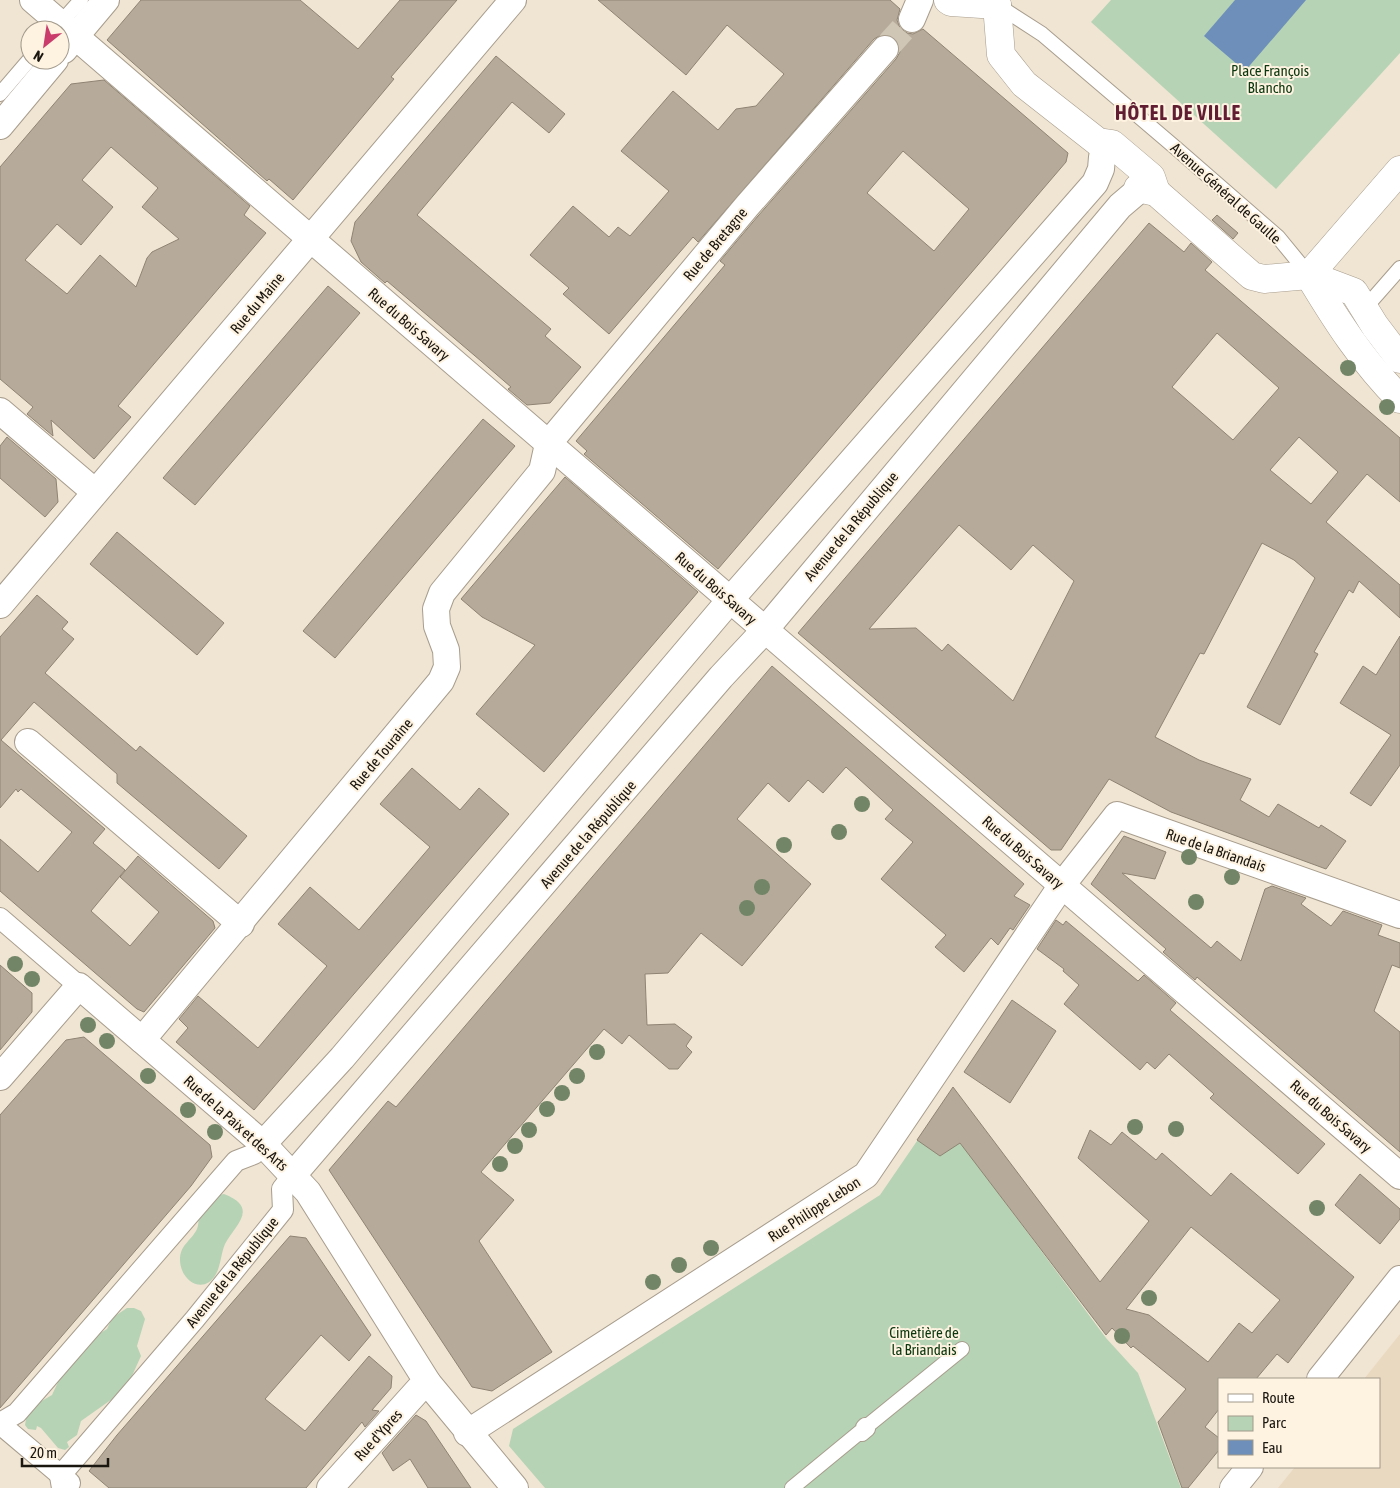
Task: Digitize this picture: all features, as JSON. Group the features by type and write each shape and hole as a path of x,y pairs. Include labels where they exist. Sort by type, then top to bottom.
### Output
{"main road":[{"name":"Avenue Général de Gaulle","path":"948,0 951,2 994,1"},
{"path":"994,1 1001,55 1024,84 1100,150 1112,144 1151,177 1148,191 1252,276 1264,279 1309,275 1354,292 1374,326 1400,359"},
{"path":"1309,275 1400,170"},
{"path":"1309,275 1351,343 1380,379 1400,399"}],"street":[{"name":"Rue du Bois Savary","path":"33,0 49,20"},
{"path":"70,29 106,0"},
{"name":"Rue du Maine","path":"0,605 513,0"},
{"name":"Rue du Bois Savary","path":"70,43 311,239 1400,1176"},
{"name":"Rue de Bretagne","path":"548,444 746,206 885,49"},
{"path":"0,126 47,70"},
{"path":"66,1484 0,1424 17,1413 236,1161 254,1154 342,1058 730,600 1095,183 1102,169 1100,150"},
{"name":"Avenue de la République","path":"66,1484 283,1210 282,1189 293,1175 720,677 764,630 1120,206 1148,191"},
{"path":"0,411 95,492"},
{"name":"Rue de Touraine","path":"142,1040 241,924 442,681 447,667 446,650 437,626 436,609 442,593 542,471 548,444"},
{"path":"28,742 241,924"},
{"name":"Rue de la Briandais","path":"1062,885 1116,815 1400,915"},
{"name":"Rue Philippe Lebon","path":"467,1432 866,1176 1062,885"},
{"name":"Rue de la Paix et des Arts","path":"0,918 262,1144 293,1175 310,1196 428,1383 515,1488"},
{"path":"0,1077 79,986"},
{"path":"1321,1378 1400,1279"},
{"name":"Rue d'Ypres","path":"330,1488 419,1389 428,1383"},
{"path":"1233,1488 1249,1468"}],"lane":[{"path":"70,20 80,0"},
{"name":"Avenue Général de Gaulle","path":"994,1 1042,34 1178,149 1278,237 1309,275 1343,306 1390,370 1400,380"},
{"path":"0,94 20,70"},
{"path":"1365,308 1400,268"},
{"path":"792,1488 962,1349"}],"shaded area":[{"path":"1400,1334 1400,1488 1278,1488 1294,1468 1380,1468 1380,1378 1365,1378"}],"green space":[{"name":"Place François Blancho","path":"1111,0 1400,0 1400,53 1276,189 1091,22"},
{"name":"Cimetière de la Briandais","path":"930,1122 961,1143 1106,1338 1138,1373 1181,1488 545,1488 509,1446 513,1429 880,1195"},
{"path":"224,1194 235,1199 241,1205 242,1217 225,1244 216,1274 211,1281 199,1285 188,1279 184,1273 181,1266 181,1253 197,1229 199,1210 214,1196"},
{"path":"127,1308 141,1311 145,1319 137,1346 141,1356 131,1378 115,1397 81,1421 77,1435 67,1442 69,1447 65,1450 58,1448 41,1428 37,1426 36,1430 28,1429 25,1425 27,1414 33,1406 52,1395 65,1367 92,1338 107,1329 112,1318"}],"water":[{"path":"1235,0 1306,0 1245,71 1204,36"}],"building":[{"path":"141,0 300,0 358,49 400,0 457,0 391,77 394,79 293,200 269,179 267,181 107,40"},
{"path":"598,0 890,0 900,9 897,20 900,28 907,33 913,34 923,29 1068,153 1066,162 718,569 584,454 587,451 576,441 725,265 720,261 896,59 900,52 895,38 888,34 874,39 698,242 693,237 609,334 563,294 569,288 530,255 573,206 609,237 618,227 630,236 669,191 621,151 673,91 718,130 736,109 756,106 784,74 727,25 686,75","holes":["903,151 969,209 934,251 867,193"]},
{"path":"496,56 565,114 549,133 512,102 417,215 551,329 545,336 581,367 550,403 527,405 508,389 511,387 481,361 387,281 385,283 361,262 351,241 355,222"},
{"path":"104,80 250,206 244,215 266,233 118,406 131,417 94,459 51,420 53,436 27,414 33,407 0,379 0,167 71,84","holes":["111,147 158,188 142,207 179,239 152,252 147,258 136,287 100,255 67,294 25,260 57,224 81,245 113,207 82,180"]},
{"path":"1217,215 1238,233 1233,239 1212,220"},
{"path":"1149,223 1184,252 1191,243 1212,262 1205,270 1400,438 1400,502 1367,474 1326,522 1400,585 1400,618 1359,581 1353,593 1349,590 1314,652 1318,654 1280,725 1247,707 1315,578 1294,560 1262,543 1204,654 1200,653 1155,737 1199,760 1251,779 1240,800 1269,817 1278,804 1319,828 1321,825 1346,841 1326,869 1171,812 1109,779 1061,850 1051,850 798,633","holes":["1217,333 1279,388 1233,440 1172,387","1299,437 1338,472 1311,504 1270,470","959,525 1011,570 1033,545 1074,581 1013,701 948,644 942,651 916,628 869,629"]},
{"path":"328,286 360,313 195,505 163,478"},
{"path":"483,419 515,446 335,658 303,631"},
{"path":"7,437 56,479 58,502 45,517 0,478 0,446"},
{"path":"565,477 698,592 544,772 476,714 535,645 482,617 461,599"},
{"path":"117,532 224,623 197,655 90,564"},
{"path":"37,595 68,622 62,629 74,639 45,673 136,751 140,746 247,836 219,869 117,783 117,774 34,702 1,740 105,829 93,843 125,870 91,911 130,946 159,912 120,877 138,856 213,921 215,928 144,1012 137,1009 0,891 0,839 38,872 72,832 21,789 18,792 16,789 0,808 0,637"},
{"path":"1400,636 1400,765 1371,806 1350,793 1391,735 1340,703 1363,666 1376,675"},
{"path":"772,666 1024,884 1014,896 1030,905 1013,930 1010,928 998,945 991,938 964,972 935,947 946,935 881,879 913,842 885,819 893,810 846,767 823,793 808,780 789,802 768,783 737,819 811,884 742,966 701,933 668,973 645,974 647,1025 675,1024 692,1037 686,1046 692,1052 678,1069 669,1069 629,1035 622,1044 604,1029 481,1172 514,1200 479,1241 552,1352 492,1391 472,1387 329,1170 388,1101 396,1107"},
{"path":"412,768 460,810 479,788 509,814 254,1110 176,1042 188,1028 179,1019 198,996 258,1048 327,966 278,924 310,887 359,930 430,847 380,804"},
{"path":"1124,836 1166,852 1155,879 1122,873 1211,948 1217,941 1241,961 1265,889 1272,886 1306,898 1301,904 1331,926 1343,911 1382,925 1378,935 1400,943 1400,968 1392,965 1374,1011 1400,1032 1400,1152 1197,977 1195,980 1163,952 1166,949 1091,884"},
{"path":"1056,920 1063,925 1066,921 1138,981 1144,975 1176,1003 1170,1010 1325,1144 1298,1174 1210,1098 1214,1094 1169,1054 1155,1069 1147,1062 1140,1070 1064,1004 1079,985 1063,971 1064,969 1037,949"},
{"path":"0,965 32,993 32,1012 0,1050"},
{"path":"1012,1000 1056,1031 1010,1103 964,1072"},
{"path":"84,1037 210,1145 212,1157 191,1186 0,1408 0,1115 66,1040"},
{"path":"953,1087 1100,1282 1149,1221 1078,1158 1090,1130 1111,1145 1122,1132 1156,1160 1162,1153 1211,1196 1231,1173 1354,1277 1288,1363 1277,1354 1257,1378 1218,1378 1218,1410 1205,1427 1218,1437 1218,1451 1188,1488 1182,1488 1158,1422 1186,1389 1133,1346 1131,1348 1112,1328 1106,1335 960,1143 940,1156 917,1140","holes":["1191,1227 1280,1300 1252,1333 1239,1323 1208,1362 1149,1315 1126,1309"]},
{"path":"1360,1174 1400,1209 1400,1219 1380,1244 1335,1205"},
{"path":"290,1236 306,1238 371,1335 349,1361 321,1335 265,1399 305,1431 369,1356 392,1376 391,1388 372,1410 379,1411 365,1427 362,1422 306,1488 109,1488 89,1471 117,1435"},
{"path":"416,1415 426,1421 471,1488 428,1488 410,1459 393,1471 382,1453"}],"tunnel":[{"path":"885,49 912,19"}],"district":[{"name":"HÔTEL DE VILLE","path":"1178,112"}]}
